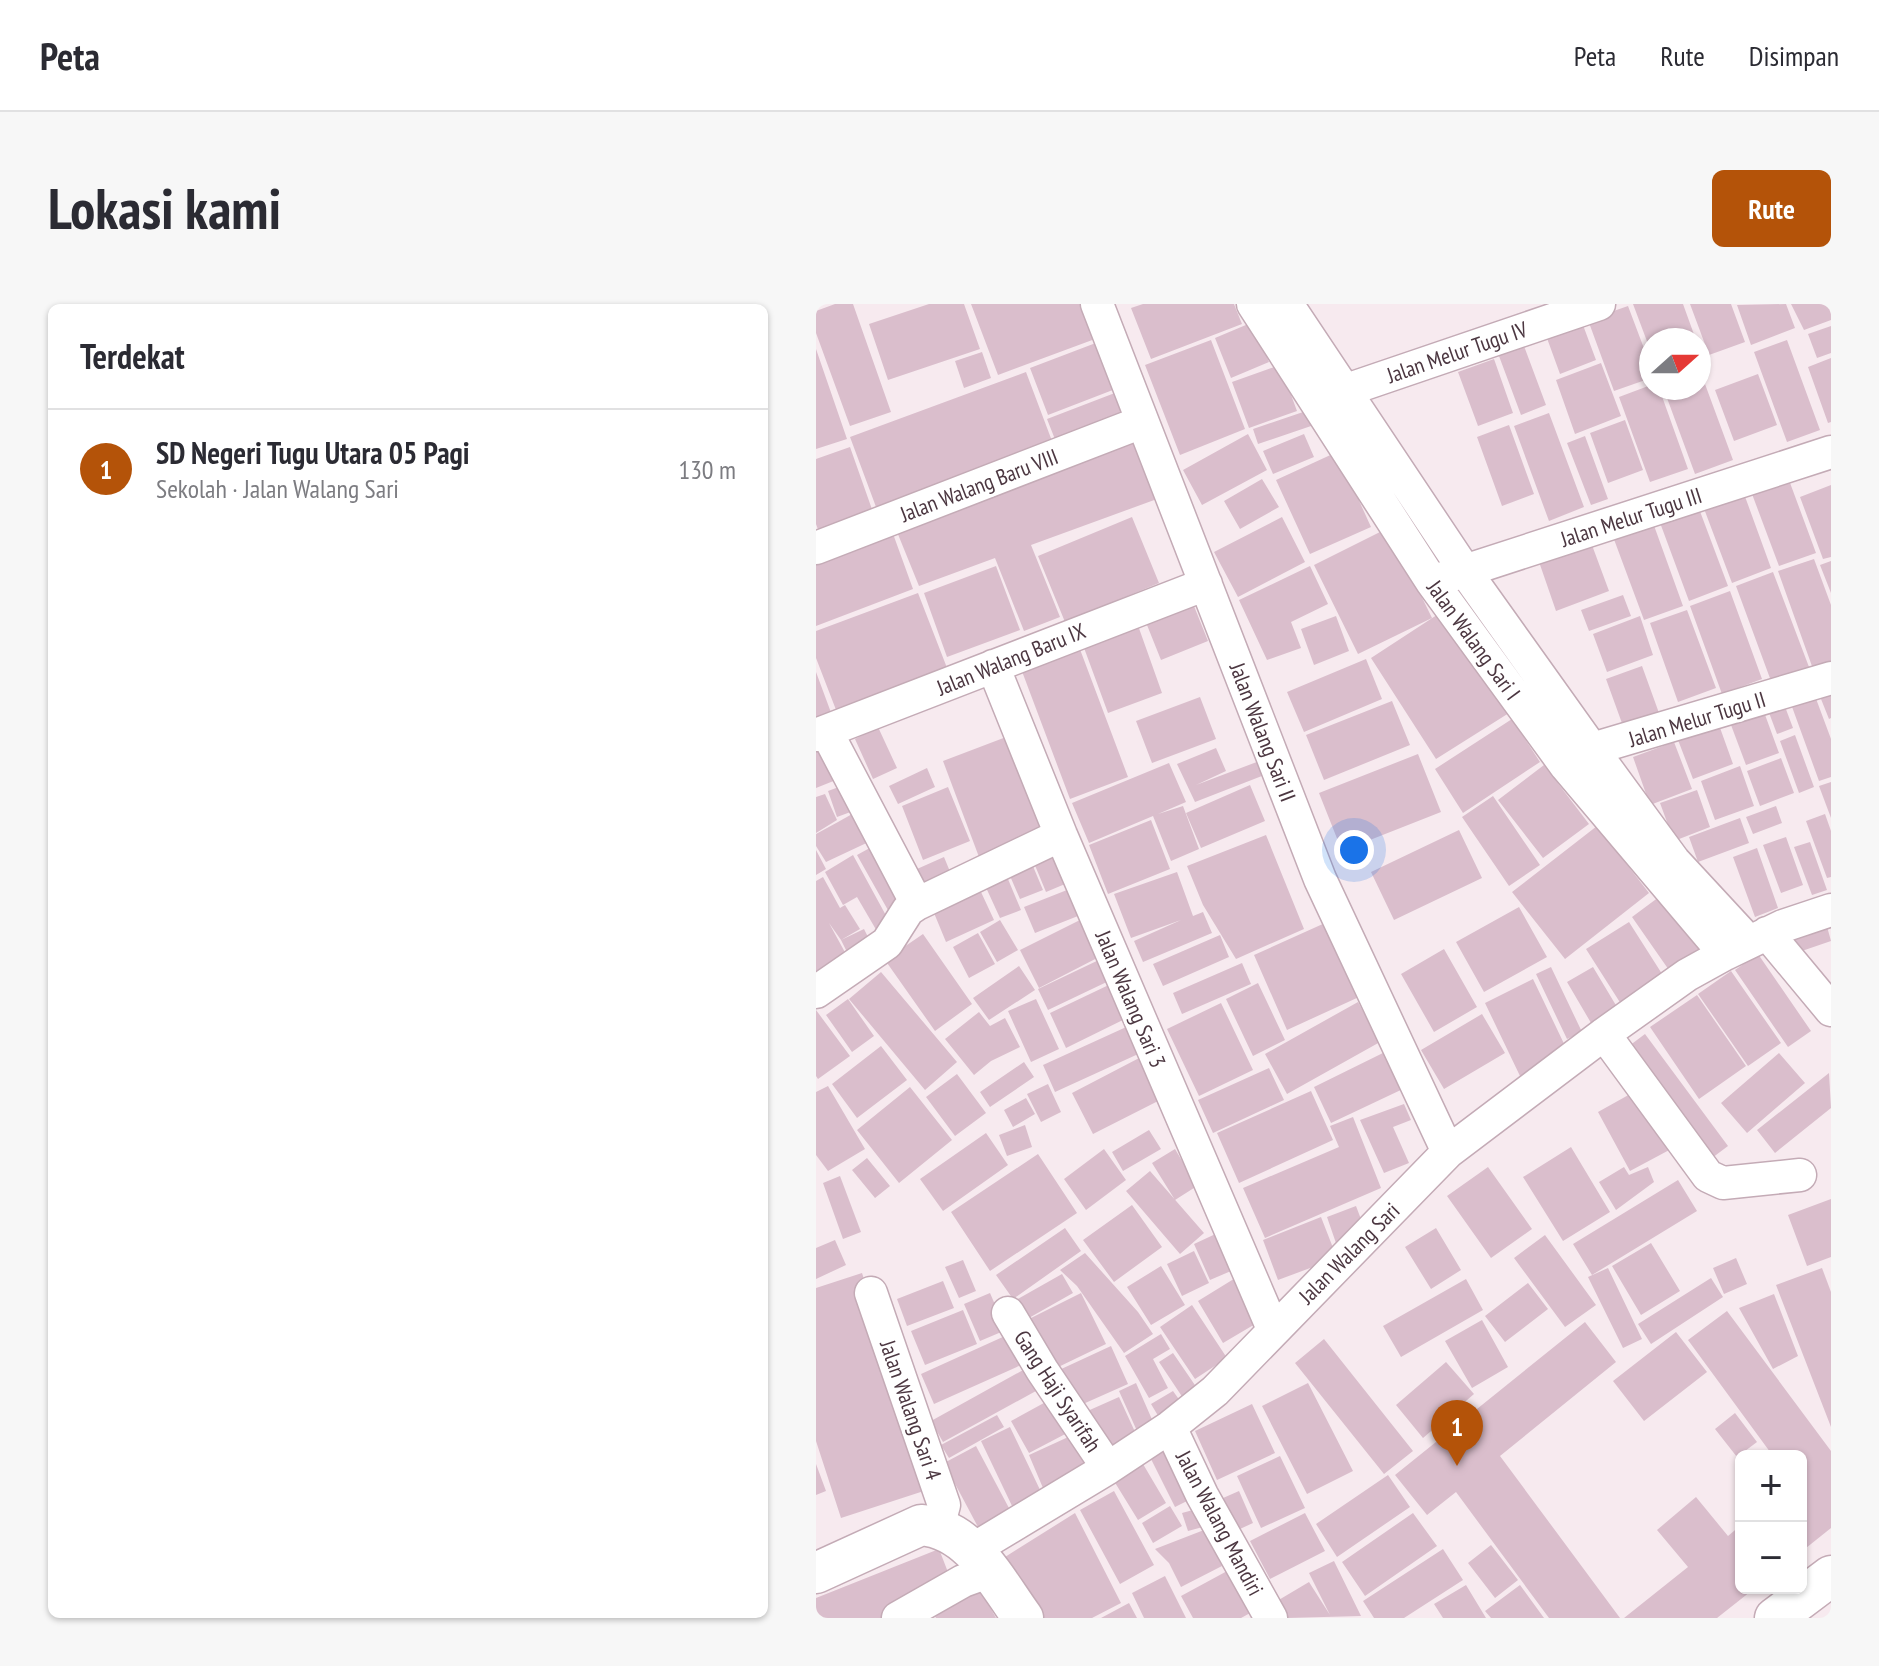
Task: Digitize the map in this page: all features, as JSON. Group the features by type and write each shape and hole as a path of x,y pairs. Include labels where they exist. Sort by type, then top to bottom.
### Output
{"street":[{"name":"Jalan Walang Sari II","path":"1097,304 1320,879 1448,1152"},
{"name":"Jalan Walang Sari I","path":"1253,304 1432,582 1581,757 1747,943 1831,1010"},
{"path":"1287,304 1465,571 1581,757"},
{"name":"Jalan Melur Tugu IV","path":"1314,401 1599,304"},
{"name":"Jalan Walang Baru VIII","path":"816,548 1142,422"},
{"name":"Jalan Melur Tugu III","path":"1432,582 1831,452"},
{"name":"Jalan Walang Baru IX","path":"821,733 1206,584"},
{"name":"Jalan Walang Sari 3","path":"993,666 1061,835 1273,1329"},
{"name":"Jalan Melur Tugu II","path":"1581,757 1831,678"},
{"path":"821,733 917,904"},
{"path":"816,992 887,943 908,910 917,904 1061,835"},
{"name":"Jalan Walang Sari","path":"898,1618 963,1581 980,1561 1170,1427 1215,1391 1448,1152 1687,975 1747,943 1831,910"},
{"path":"1604,1034 1708,1176 1723,1183 1800,1175"},
{"name":"Jalan Walang Sari 4","path":"871,1293 944,1505 938,1527"},
{"name":"Gang Haji Syarifah","path":"1008,1313 1108,1468"},
{"name":"Jalan Walang Mandiri","path":"1170,1427 1202,1495 1271,1618"},
{"path":"816,1573 921,1525 938,1527 957,1536 1023,1618"},
{"path":"1775,1618 1831,1576"}],"building":[{"path":"835,304 853,304 891,412 850,426 816,333 816,311"},
{"path":"929,304 964,304 980,349 888,380 869,324"},
{"path":"971,304 1082,304 1095,339 998,375"},
{"path":"1143,304 1234,304 1242,324 1151,359 1131,308"},
{"path":"1633,304 1683,304 1692,328 1642,328"},
{"path":"1690,304 1731,304 1745,342 1711,354 1711,328 1699,328"},
{"path":"1786,304 1795,328 1751,345 1737,305"},
{"path":"1791,304 1831,304 1831,320 1804,330"},
{"path":"1628,306 1639,335 1639,382 1614,391 1588,320"},
{"path":"1580,317 1596,360 1560,374 1544,330"},
{"path":"1253,322 1269,362 1231,378 1215,338"},
{"path":"1831,326 1831,353 1817,358 1808,334"},
{"path":"1521,338 1546,405 1521,415 1496,348"},
{"path":"1211,340 1245,429 1180,455 1145,365"},
{"path":"1787,340 1820,430 1787,442 1754,352"},
{"path":"1101,341 1118,388 1048,415 1030,368"},
{"path":"816,349 847,439 816,449"},
{"path":"982,352 991,378 964,388 955,361"},
{"path":"1831,358 1831,422 1828,423 1808,367"},
{"path":"1494,359 1513,413 1478,426 1458,372"},
{"path":"1601,363 1621,416 1575,434 1556,380"},
{"path":"1280,365 1297,411 1249,428 1232,382"},
{"path":"1026,372 1055,449 879,515 850,437"},
{"path":"1758,374 1777,425 1734,441 1715,390"},
{"path":"1639,390 1639,400 1663,400 1688,469 1650,482 1619,397"},
{"path":"1120,391 1131,419 1058,447 1047,419"},
{"path":"1668,400 1711,400 1733,460 1695,474"},
{"path":"1309,410 1314,425 1258,444 1253,429"},
{"path":"1549,413 1584,507 1549,521 1514,426"},
{"path":"1625,420 1643,470 1608,483 1590,433"},
{"path":"1509,425 1534,494 1502,506 1477,437"},
{"path":"1132,431 1157,499 1031,545 1060,617 1024,631 995,558 919,586 893,522"},
{"path":"1248,434 1267,470 1202,505 1183,470"},
{"path":"1304,434 1314,457 1273,474 1263,451"},
{"path":"1585,436 1608,499 1591,505 1567,443"},
{"path":"850,447 874,515 820,535 816,524 816,459"},
{"path":"1337,452 1371,527 1310,554 1276,480"},
{"path":"1786,472 1816,553 1779,566 1749,486"},
{"path":"1262,479 1279,507 1240,529 1224,501"},
{"path":"1831,485 1831,557 1823,559 1800,497"},
{"path":"1743,491 1771,568 1732,583 1703,506"},
{"path":"1698,506 1728,586 1689,601 1659,520"},
{"path":"1132,517 1159,583 1065,622 1038,556"},
{"path":"1282,517 1305,562 1238,597 1214,552"},
{"path":"1652,520 1683,606 1644,620 1612,534"},
{"path":"1388,528 1432,618 1358,654 1314,565"},
{"path":"892,531 913,589 816,626 816,560"},
{"path":"1589,537 1609,591 1556,611 1537,556"},
{"path":"1814,559 1831,605 1831,663 1813,669 1778,571"},
{"path":"1831,561 1831,593 1820,565"},
{"path":"996,566 1020,630 947,657 924,593"},
{"path":"1310,566 1328,604 1291,622 1301,648 1267,660 1239,600"},
{"path":"1773,572 1809,667 1771,681 1736,586"},
{"path":"1730,591 1762,679 1722,694 1690,606"},
{"path":"918,593 949,673 838,715 816,658 816,631"},
{"path":"1623,595 1631,616 1589,631 1581,610"},
{"path":"1192,601 1208,641 1161,660 1145,620"},
{"path":"1687,610 1716,688 1678,702 1650,623"},
{"path":"1443,611 1509,713 1436,759 1371,658"},
{"path":"1336,616 1349,651 1314,665 1301,629"},
{"path":"1640,616 1653,655 1607,672 1593,634"},
{"path":"1135,617 1162,693 1108,713 1080,637"},
{"path":"1078,644 1128,777 1070,799 1020,666"},
{"path":"1366,659 1382,699 1304,732 1287,692"},
{"path":"1642,666 1659,713 1623,726 1606,679"},
{"path":"816,672 833,718 816,724"},
{"path":"1831,689 1831,718 1829,719 1819,694"},
{"path":"1815,696 1831,739 1831,777 1819,781 1791,704"},
{"path":"1200,697 1216,739 1152,763 1136,721"},
{"path":"1392,701 1410,745 1324,780 1306,735"},
{"path":"1784,704 1793,728 1777,734 1768,710"},
{"path":"1764,712 1779,753 1746,765 1731,725"},
{"path":"1512,719 1540,762 1463,813 1435,769"},
{"path":"1719,725 1733,764 1693,779 1678,740"},
{"path":"878,727 897,768 873,779 855,739"},
{"path":"1014,734 1051,830 979,857 943,761"},
{"path":"1795,735 1814,787 1799,793 1780,741"},
{"path":"816,741 841,778 816,788"},
{"path":"1674,742 1692,789 1650,805 1633,757"},
{"path":"1216,748 1226,771 1196,785 1262,760 1267,774 1195,802 1177,764"},
{"path":"1418,754 1441,812 1342,851 1319,793"},
{"path":"1781,758 1794,793 1760,806 1747,771"},
{"path":"1169,763 1186,802 1158,814 1183,806 1199,849 1171,861 1153,816 1089,843 1072,803"},
{"path":"1544,765 1589,824 1543,858 1498,800"},
{"path":"1740,766 1754,806 1715,820 1701,781"},
{"path":"927,768 935,787 898,804 889,786"},
{"path":"1831,782 1831,818 1819,786"},
{"path":"847,784 856,810 837,817 828,791"},
{"path":"1250,785 1265,821 1201,848 1186,813"},
{"path":"948,787 970,841 923,860 902,806"},
{"path":"1697,790 1710,827 1674,841 1660,803"},
{"path":"825,794 837,820 816,833 816,797"},
{"path":"1493,796 1540,865 1509,886 1462,817"},
{"path":"1776,806 1782,823 1753,834 1746,817"},
{"path":"861,809 875,839 826,862 816,846 816,834"},
{"path":"1825,814 1831,831 1831,877 1827,878 1806,821"},
{"path":"1740,818 1749,843 1698,862 1689,837"},
{"path":"1151,820 1170,869 1108,894 1089,845"},
{"path":"1597,826 1649,893 1565,959 1512,892"},
{"path":"1459,830 1482,878 1394,920 1371,872"},
{"path":"1266,835 1304,929 1236,959 1203,905 1187,866"},
{"path":"1786,837 1803,885 1781,893 1763,845"},
{"path":"1810,842 1827,890 1812,895 1794,847"},
{"path":"877,844 909,900 889,912 857,855"},
{"path":"1757,848 1778,908 1755,917 1733,857"},
{"path":"816,850 826,869 816,875"},
{"path":"1065,850 1077,879 1046,892 1034,863"},
{"path":"1027,852 1043,890 1020,899 1004,862"},
{"path":"853,855 889,921 878,933 857,897 843,905 825,872"},
{"path":"944,857 951,874 925,885 917,869"},
{"path":"1005,872 1021,910 1000,918 983,881"},
{"path":"1177,872 1193,916 1203,912 1212,933 1143,962 1134,941 1181,920 1131,938 1114,894"},
{"path":"823,877 840,908 845,905 860,929 841,940 829,923 847,956 816,981 816,881"},
{"path":"1067,890 1078,916 1035,933 1024,907"},
{"path":"981,892 994,920 946,942 934,913"},
{"path":"1663,894 1703,951 1671,973 1632,917"},
{"path":"1519,907 1547,957 1484,992 1456,942"},
{"path":"1084,918 1103,955 1039,988 1020,950"},
{"path":"1000,920 1018,950 997,962 980,932"},
{"path":"1629,922 1664,977 1621,1004 1586,949"},
{"path":"1325,923 1359,997 1287,1030 1254,955"},
{"path":"1826,923 1831,941 1796,953 1789,936"},
{"path":"864,929 871,943 848,954 841,940"},
{"path":"978,933 995,964 969,978 953,947"},
{"path":"923,934 972,1004 935,1031 885,960"},
{"path":"1220,935 1229,957 1163,986 1153,964"},
{"path":"1444,949 1477,1007 1434,1032 1401,974"},
{"path":"1758,954 1811,1031 1788,1047 1735,970"},
{"path":"1103,958 1113,979 1048,1010 1038,989"},
{"path":"1242,963 1251,984 1182,1014 1173,993"},
{"path":"1019,966 1035,990 989,1020 973,998"},
{"path":"1551,967 1582,1032 1567,1039 1536,974"},
{"path":"1593,967 1620,1012 1594,1028 1567,982"},
{"path":"1731,971 1781,1043 1748,1066 1698,994"},
{"path":"881,972 957,1062 925,1090 849,999"},
{"path":"1533,979 1568,1052 1520,1076 1485,1003"},
{"path":"1115,982 1131,1016 1066,1048 1050,1013"},
{"path":"1258,983 1285,1040 1253,1056 1226,999"},
{"path":"1697,995 1746,1066 1699,1099 1650,1027"},
{"path":"848,999 874,1036 852,1052 826,1015"},
{"path":"1036,999 1059,1049 1031,1062 1008,1011"},
{"path":"1358,1002 1380,1042 1287,1094 1265,1054"},
{"path":"1221,1003 1253,1070 1199,1096 1167,1029"},
{"path":"816,1010 850,1056 818,1079 816,1076"},
{"path":"979,1012 990,1026 1005,1018 1020,1047 991,1061 974,1075 945,1039"},
{"path":"1482,1014 1505,1053 1444,1089 1421,1050"},
{"path":"1135,1023 1147,1050 1055,1092 1043,1065"},
{"path":"1645,1034 1728,1146 1704,1164 1621,1052"},
{"path":"881,1046 907,1080 857,1118 832,1084"},
{"path":"1387,1051 1405,1088 1331,1123 1314,1087"},
{"path":"1779,1053 1805,1083 1747,1133 1721,1103"},
{"path":"1143,1056 1164,1098 1093,1134 1072,1093"},
{"path":"1024,1062 1034,1077 990,1107 980,1092"},
{"path":"1269,1068 1284,1100 1213,1133 1198,1100"},
{"path":"1829,1073 1831,1108 1775,1153 1757,1130"},
{"path":"957,1074 986,1113 955,1136 926,1097"},
{"path":"1048,1084 1061,1112 1041,1122 1027,1094"},
{"path":"828,1086 865,1149 828,1171 816,1155 816,1092"},
{"path":"910,1087 952,1140 899,1183 857,1130"},
{"path":"1641,1088 1673,1148 1630,1171 1598,1112"},
{"path":"1311,1091 1333,1140 1239,1183 1217,1133"},
{"path":"1026,1098 1035,1114 1013,1127 1004,1110"},
{"path":"1404,1104 1411,1120 1393,1127 1409,1163 1384,1173 1360,1120"},
{"path":"1353,1117 1381,1188 1265,1238 1243,1188 1339,1147 1330,1126"},
{"path":"1025,1125 1032,1147 1007,1156 999,1135"},
{"path":"1149,1130 1161,1149 1123,1171 1112,1152"},
{"path":"986,1133 1008,1165 943,1211 920,1179"},
{"path":"1571,1147 1610,1212 1563,1241 1523,1177"},
{"path":"1104,1149 1126,1180 1086,1210 1064,1179"},
{"path":"1175,1149 1197,1186 1175,1200 1152,1163"},
{"path":"1038,1154 1077,1213 990,1271 951,1212"},
{"path":"867,1158 890,1186 875,1198 852,1170"},
{"path":"1488,1167 1532,1229 1491,1258 1447,1196"},
{"path":"1624,1167 1629,1175 1648,1167 1654,1182 1616,1210 1599,1182"},
{"path":"1150,1171 1204,1233 1180,1254 1126,1191"},
{"path":"840,1176 861,1232 843,1239 823,1183"},
{"path":"1678,1180 1697,1211 1592,1275 1573,1244"},
{"path":"1831,1199 1831,1257 1807,1266 1788,1215"},
{"path":"1132,1205 1162,1247 1114,1282 1083,1240"},
{"path":"1356,1206 1367,1235 1337,1246 1327,1217"},
{"path":"1321,1217 1337,1258 1278,1280 1263,1240"},
{"path":"1065,1228 1081,1251 1013,1299 996,1275"},
{"path":"1436,1228 1461,1270 1431,1289 1405,1247"},
{"path":"1222,1231 1238,1268 1210,1280 1194,1244"},
{"path":"1545,1235 1596,1305 1565,1327 1514,1258"},
{"path":"835,1240 846,1265 816,1279 816,1248"},
{"path":"1651,1243 1680,1291 1641,1315 1612,1266"},
{"path":"1194,1251 1209,1283 1182,1296 1167,1264"},
{"path":"1085,1253 1138,1312 1153,1334 1124,1353 1077,1286 1060,1270"},
{"path":"1736,1258 1747,1284 1724,1294 1713,1268"},
{"path":"963,1260 976,1291 959,1298 945,1267"},
{"path":"1161,1266 1185,1305 1151,1325 1127,1287"},
{"path":"1608,1268 1642,1339 1623,1348 1588,1277"},
{"path":"1822,1268 1831,1292 1831,1427 1776,1285"},
{"path":"862,1273 933,1488 841,1518 816,1441 816,1288"},
{"path":"1062,1274 1073,1293 1020,1323 1009,1304"},
{"path":"1237,1277 1262,1320 1223,1343 1198,1301"},
{"path":"1711,1278 1723,1297 1651,1344 1638,1324"},
{"path":"1466,1279 1483,1310 1401,1357 1383,1326"},
{"path":"943,1281 954,1308 907,1326 897,1299"},
{"path":"1528,1283 1548,1309 1505,1342 1485,1316"},
{"path":"990,1293 1006,1330 980,1341 964,1304"},
{"path":"1081,1293 1106,1344 1050,1371 1025,1321"},
{"path":"1774,1294 1798,1356 1773,1369 1739,1308"},
{"path":"1192,1305 1227,1358 1195,1379 1160,1327"},
{"path":"963,1310 977,1344 925,1365 911,1331"},
{"path":"1727,1311 1831,1451 1831,1528 1807,1547 1807,1450 1769,1450 1688,1340"},
{"path":"1482,1320 1508,1367 1472,1388 1445,1341"},
{"path":"1585,1322 1616,1362 1500,1456 1620,1618 1549,1618 1456,1492 1427,1515 1395,1475"},
{"path":"1016,1331 1030,1361 934,1404 921,1374"},
{"path":"1676,1332 1707,1372 1644,1421 1613,1381"},
{"path":"1161,1334 1170,1349 1153,1359 1168,1388 1149,1398 1125,1356"},
{"path":"1324,1339 1413,1451 1384,1474 1295,1363"},
{"path":"1111,1346 1128,1384 1074,1408 1057,1371"},
{"path":"1173,1353 1199,1391 1185,1401 1159,1362"},
{"path":"1446,1362 1474,1394 1423,1438 1396,1405"},
{"path":"1034,1364 1045,1386 943,1442 931,1421"},
{"path":"1136,1383 1154,1424 1137,1431 1119,1391"},
{"path":"1308,1383 1353,1471 1307,1494 1262,1406"},
{"path":"1173,1391 1183,1405 1160,1419 1151,1404"},
{"path":"1119,1397 1136,1434 1099,1451 1083,1413"},
{"path":"1053,1398 1071,1431 1029,1453 1011,1421"},
{"path":"1252,1404 1275,1453 1217,1480 1195,1431"},
{"path":"1735,1413 1757,1442 1746,1450 1735,1450 1735,1454 1715,1429"},
{"path":"997,1415 1004,1427 949,1458 941,1445"},
{"path":"1010,1427 1042,1494 1013,1508 981,1441"},
{"path":"1077,1433 1092,1467 1043,1488 1029,1455"},
{"path":"1174,1445 1199,1495 1175,1507 1150,1457"},
{"path":"976,1446 1010,1510 978,1527 944,1463"},
{"path":"1280,1456 1305,1508 1261,1528 1237,1476"},
{"path":"816,1464 826,1491 816,1495"},
{"path":"1143,1464 1166,1503 1138,1520 1114,1481"},
{"path":"1388,1475 1410,1507 1337,1557 1316,1524"},
{"path":"1114,1491 1154,1565 1120,1584 1080,1510"},
{"path":"1239,1491 1253,1523 1229,1534 1214,1502"},
{"path":"1696,1497 1728,1536 1735,1530 1735,1594 1747,1594 1717,1618 1624,1618 1688,1567 1657,1530"},
{"path":"1170,1506 1182,1526 1153,1543 1142,1523"},
{"path":"1204,1507 1210,1525 1188,1531 1182,1513"},
{"path":"1075,1513 1121,1603 1092,1618 1038,1618 1005,1557"},
{"path":"1305,1513 1325,1551 1270,1579 1250,1541"},
{"path":"1413,1513 1437,1546 1365,1596 1342,1562"},
{"path":"1204,1530 1222,1566 1181,1587 1169,1563 1155,1549"},
{"path":"1491,1545 1518,1580 1495,1598 1468,1563"},
{"path":"939,1549 951,1580 890,1618 816,1618 816,1598"},
{"path":"1443,1549 1463,1580 1404,1618 1374,1618 1363,1601"},
{"path":"1334,1561 1361,1616 1287,1618 1277,1601 1309,1582 1330,1615 1309,1573"},
{"path":"1229,1570 1252,1612 1241,1618 1193,1618 1181,1596"},
{"path":"1165,1576 1186,1618 1144,1618 1132,1593"},
{"path":"977,1583 996,1618 936,1618 931,1609"},
{"path":"1466,1585 1486,1618 1443,1618 1434,1604"},
{"path":"1520,1585 1544,1618 1491,1618 1485,1611"},
{"path":"1129,1603 1137,1618 1101,1618"}],"place":[{"name":"SD Negeri Tugu Utara 05 Pagi","path":"1457,1466"}]}
